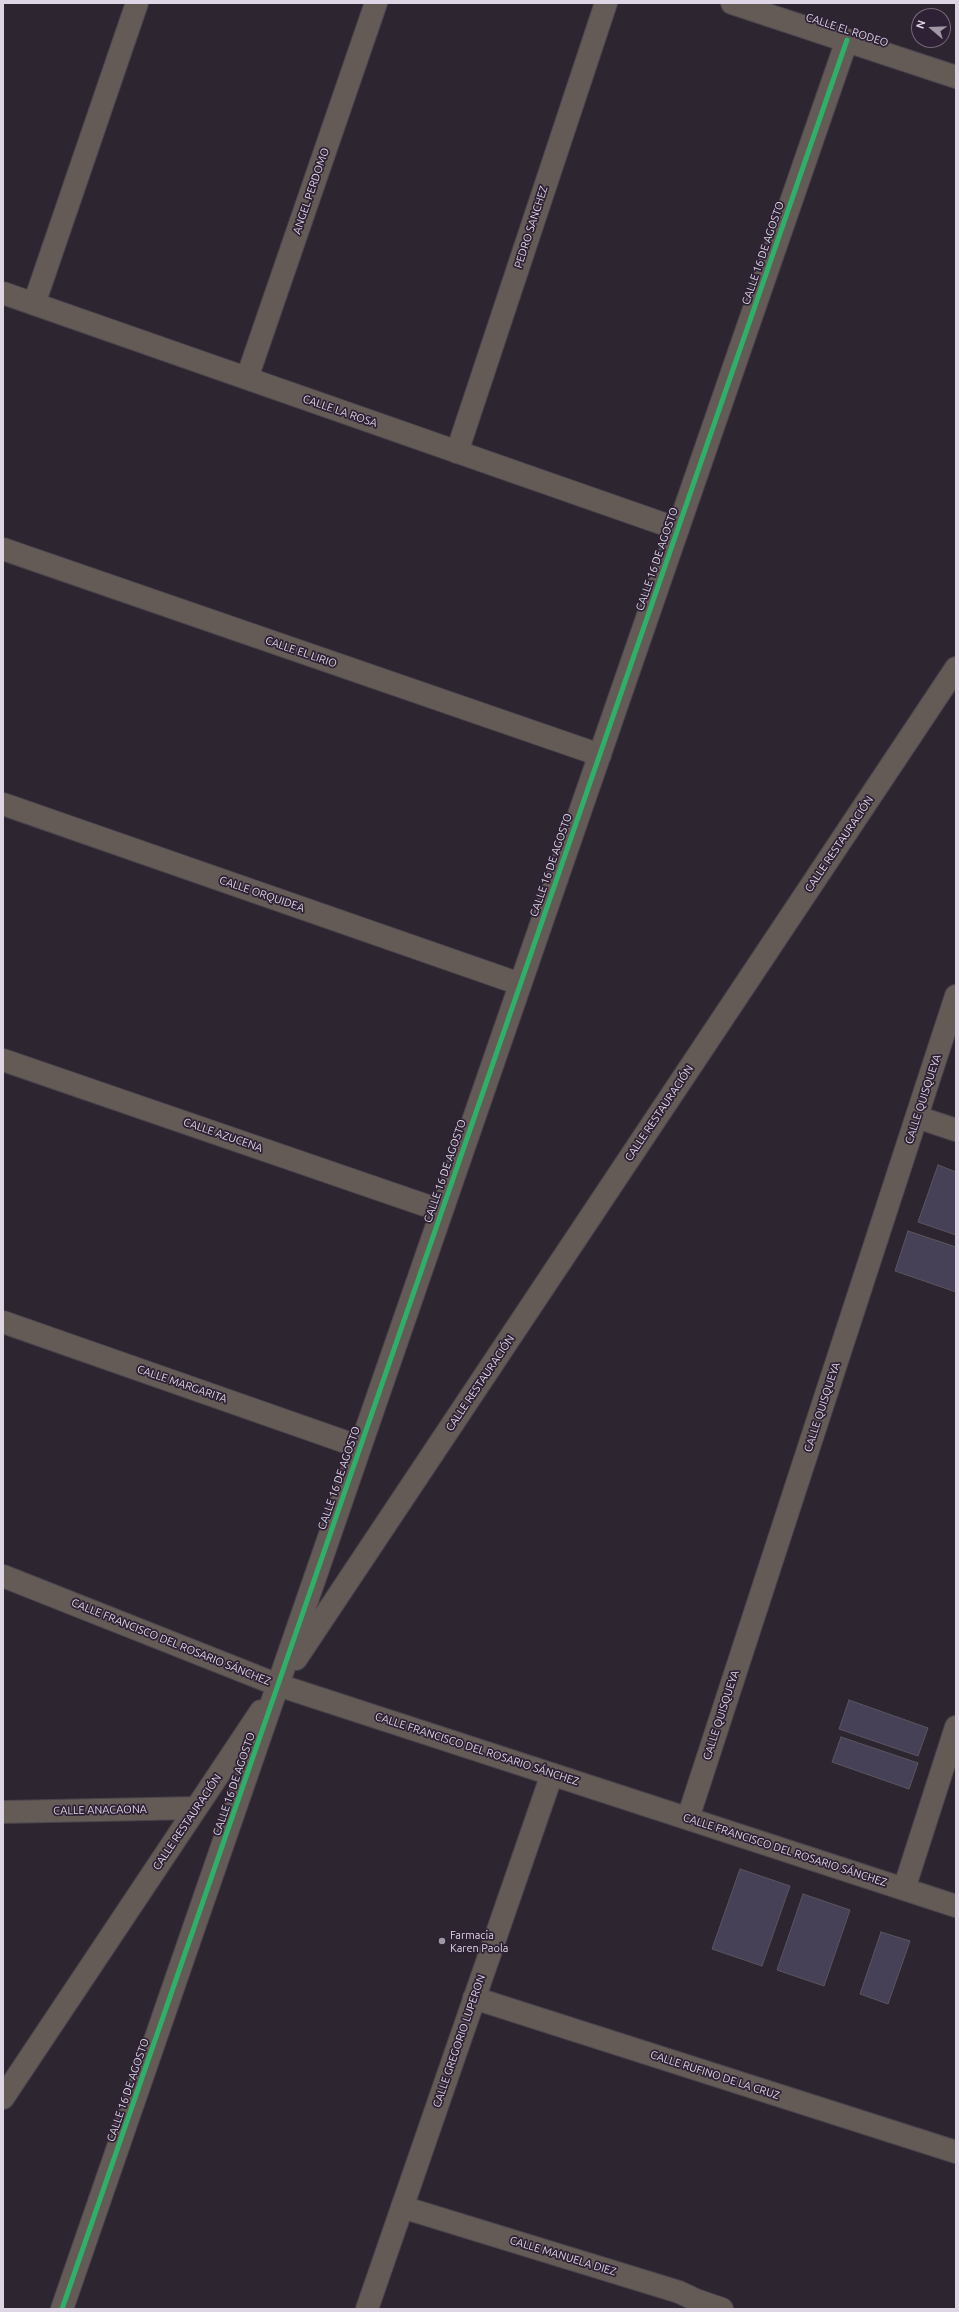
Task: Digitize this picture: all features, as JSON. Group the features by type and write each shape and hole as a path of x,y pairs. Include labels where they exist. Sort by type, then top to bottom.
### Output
{"street":[{"path":"34,304 137,3"},
{"name":"ANGEL PERDOMO","path":"247,378 376,3"},
{"name":"PEDRO SANCHEZ","path":"457,452 606,3"},
{"name":"CALLE EL RODEO","path":"742,5 956,77"},
{"name":"CALLE 16 DE AGOSTO","path":"62,2309 847,40"},
{"name":"CALLE LA ROSA","path":"3,293 678,529"},
{"name":"CALLE EL LIRIO","path":"3,549 600,755"},
{"name":"CALLE RESTAURACIÓN","path":"3,2098 956,668"},
{"name":"CALLE ORQUIDEA","path":"3,804 520,984"},
{"name":"CALLE QUISQUEYA","path":"688,1818 956,996"},
{"name":"CALLE AZUCENA","path":"3,1060 442,1211"},
{"path":"917,1117 956,1130"},
{"name":"CALLE MARGARITA","path":"3,1322 360,1447"},
{"name":"CALLE FRANCISCO DEL ROSARIO SÁNCHEZ","path":"3,1576 278,1685 956,1906"},
{"path":"904,1889 956,1727"},
{"name":"CALLE GREGORIO LUPERON","path":"366,2309 552,1774"},
{"name":"CALLE ANACAONA","path":"3,1812 196,1808"},
{"name":"CALLE RUFINO DE LA CRUZ","path":"474,1998 956,2152"},
{"name":"CALLE MANUELA DIEZ","path":"402,2207 679,2292 722,2309"}],"building":[{"path":"938,1165 956,1172 956,1235 918,1222"},
{"path":"908,1231 956,1247 956,1292 895,1271"},
{"path":"849,1700 928,1728 918,1756 839,1729"},
{"path":"841,1737 918,1763 909,1789 832,1762"},
{"path":"740,1869 790,1886 762,1966 712,1949"},
{"path":"803,1894 850,1910 824,1986 777,1970"},
{"path":"881,1932 910,1941 888,2004 860,1994"}],"cycle path":[{"path":"62,2309 847,40"}],"place":[{"name":"Farmacia Karen Paola","path":"442,1941"}]}
